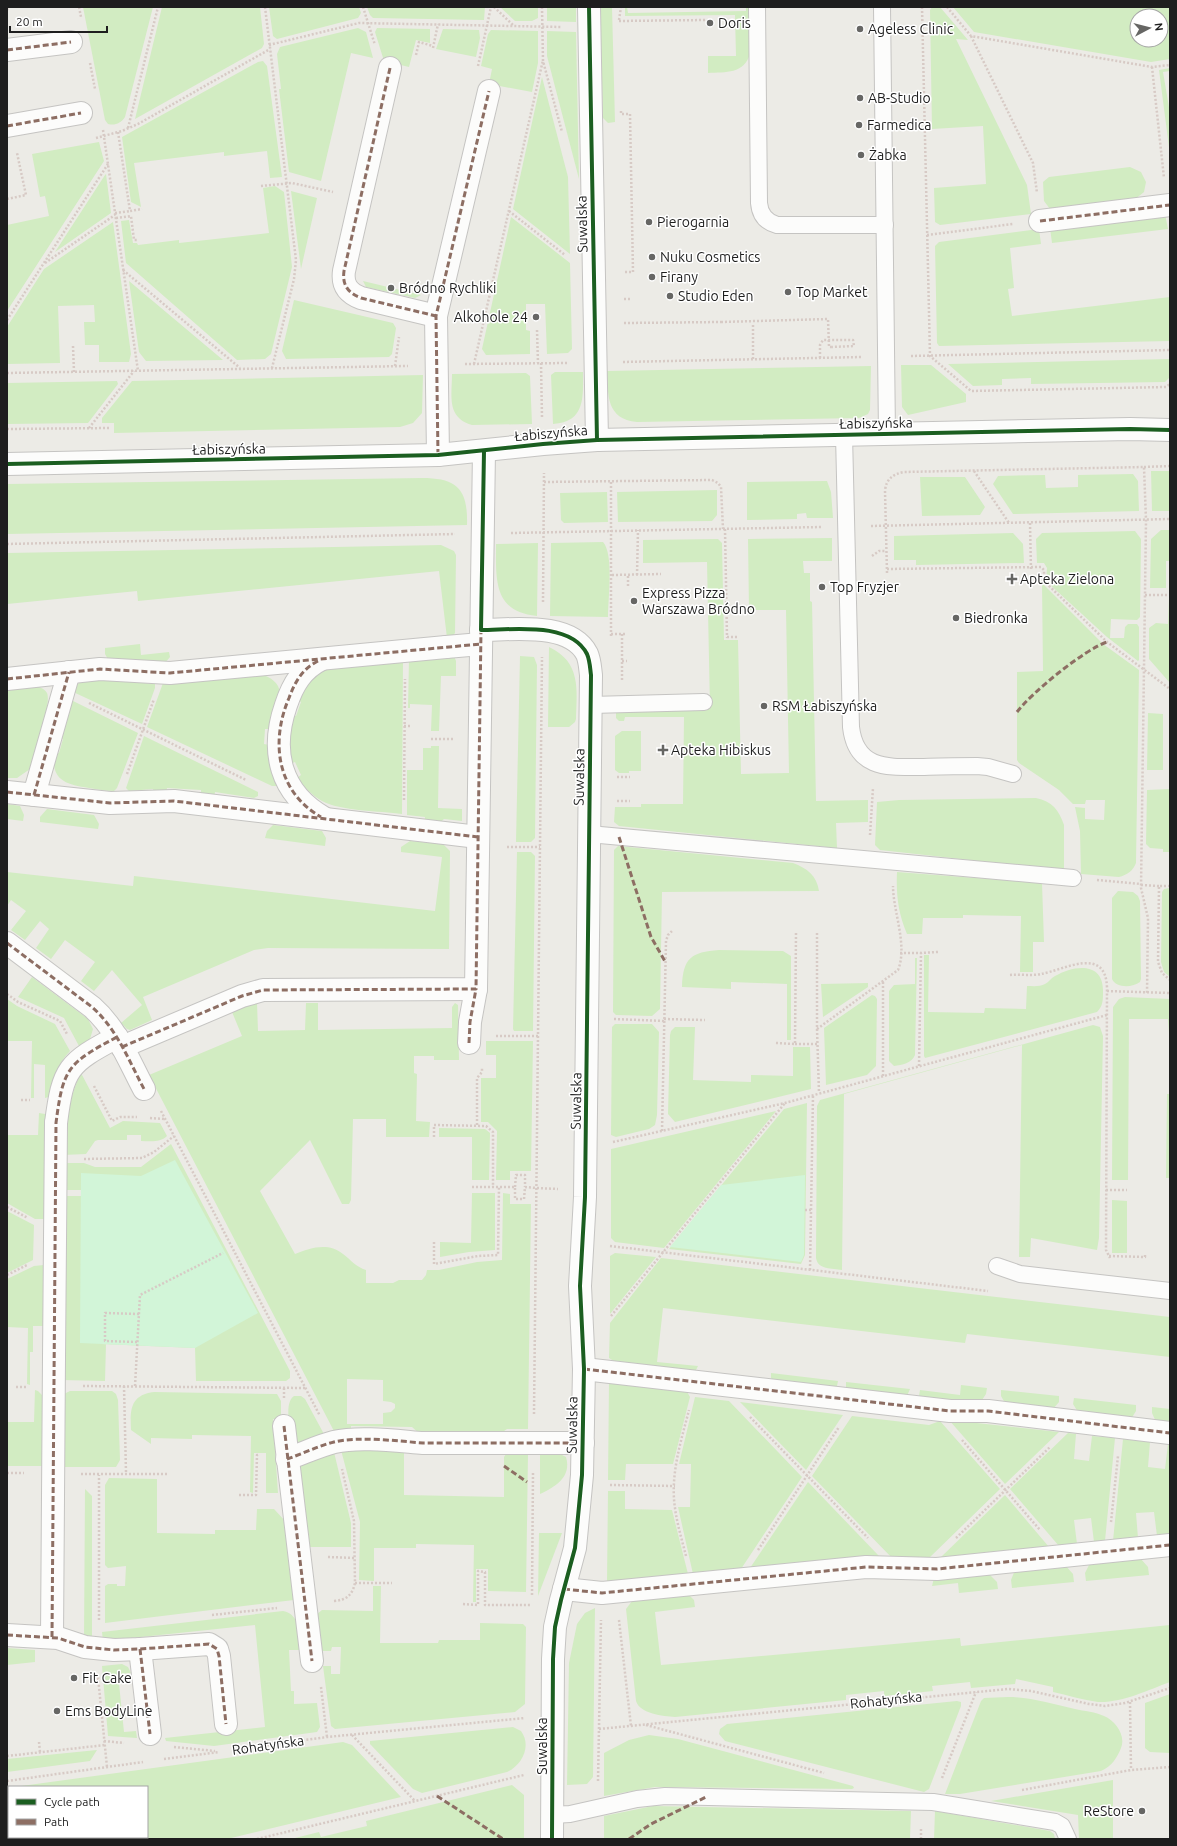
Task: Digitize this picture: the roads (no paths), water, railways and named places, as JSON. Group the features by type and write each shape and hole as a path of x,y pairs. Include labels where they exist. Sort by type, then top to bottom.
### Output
{"street":[{"name":"Suwalska","path":"589,17 597,440"},
{"path":"7,50 71,42"},
{"path":"384,60 360,199 344,271 344,283 353,295 361,298 436,316"},
{"path":"438,455 436,316 489,91"},
{"path":"7,126 81,113"},
{"path":"1040,221 1169,205"},
{"name":"Łabiszyńska","path":"7,464 438,455 597,440 1130,429 1170,430"},
{"path":"469,1040 476,989 484,451"},
{"name":"Suwalska","path":"7,679 66,682 106,669 164,673 446,647 481,637 548,631 562,634 574,640 583,649 589,660 591,675 591,705 586,1197 580,1286 584,1369 583,1443 579,1519 575,1548 558,1612 554,1649 552,1839"},
{"path":"322,659 310,664 301,673 294,685 282,717 278,733 278,747 281,763 292,792 311,811 324,819"},
{"path":"34,795 66,682"},
{"path":"7,792 116,803 174,801 478,837"},
{"path":"7,943 92,1007 105,1020 119,1042 144,1089"},
{"path":"52,1637 56,1123 60,1092 70,1069 83,1056 242,996 263,990 476,989"},
{"path":"584,1369 950,1411 988,1411 1170,1433"},
{"path":"284,1426 312,1661"},
{"path":"287,1459 334,1442 351,1440 404,1441 423,1443 583,1443"},
{"path":"564,1588 587,1592 616,1591 866,1567 924,1569 1170,1545"},
{"path":"7,1635 52,1637 98,1649 140,1650 209,1644 214,1647 219,1656 226,1724"},
{"path":"140,1650 150,1734"}],"lane":[{"path":"757,7 759,203 761,213 767,221 776,225 886,225"},
{"path":"882,7 886,225 887,434"},
{"path":"844,435 851,727 855,745 866,759 882,766 977,766 995,768 1013,774"},
{"path":"591,705 704,702"},
{"path":"589,834 1073,878"},
{"path":"997,1266 1020,1274 1170,1291"},
{"path":"552,1815 570,1814 637,1799 665,1796 933,1802 1054,1822 1062,1826 1068,1839"}],"place":[{"name":"Doris","path":"710,23"},
{"name":"Ageless Clinic","path":"860,29"},
{"name":"AB-Studio","path":"860,98"},
{"name":"Farmedica","path":"859,125"},
{"name":"Żabka","path":"861,155"},
{"name":"Pierogarnia","path":"649,222"},
{"name":"Nuku Cosmetics","path":"652,257"},
{"name":"Firany","path":"652,277"},
{"name":"Bródno Rychliki","path":"391,288"},
{"name":"Top Market","path":"788,292"},
{"name":"Studio Eden","path":"670,296"},
{"name":"Alkohole 24","path":"536,317"},
{"name":"Apteka Zielona","path":"1012,579"},
{"name":"Top Fryzjer","path":"822,587"},
{"name":"Express Pizza Warszawa Bródno","path":"634,601"},
{"name":"Biedronka","path":"956,618"},
{"name":"RSM Łabiszyńska","path":"764,706"},
{"name":"Apteka Hibiskus","path":"663,750"},
{"name":"Fit Cake","path":"74,1678"},
{"name":"Ems BodyLine","path":"57,1711"},
{"name":"ReStore","path":"1142,1811"}]}
